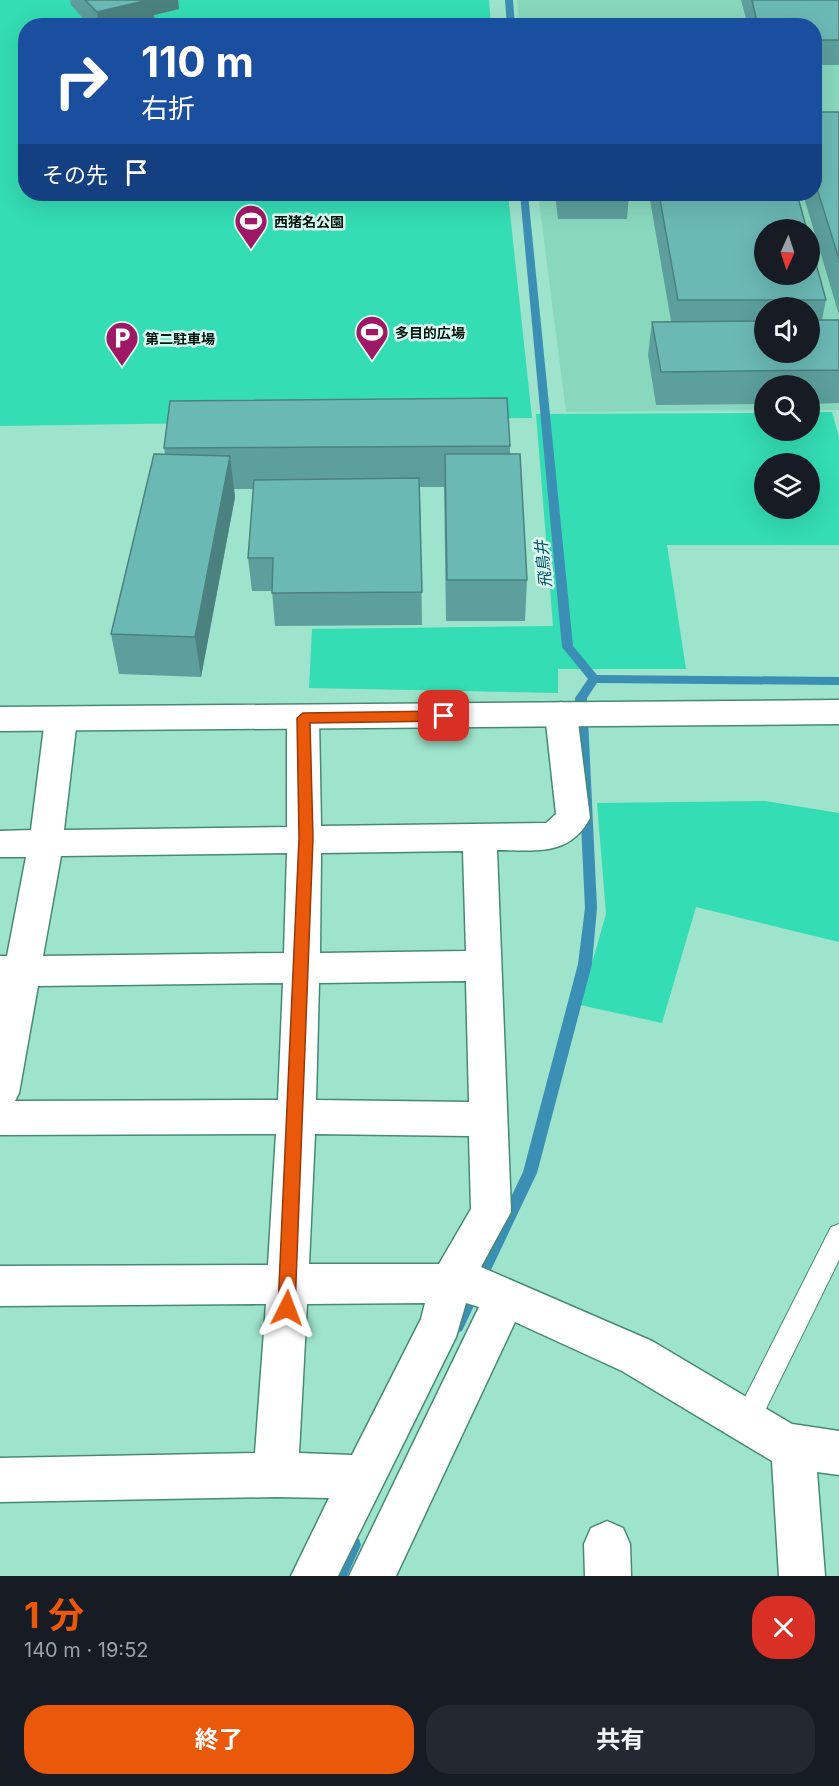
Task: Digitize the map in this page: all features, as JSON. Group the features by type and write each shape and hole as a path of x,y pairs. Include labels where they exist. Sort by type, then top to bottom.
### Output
{"street":[{"path":"0,719 839,712"},
{"path":"0,844 554,836 573,818 561,714"},
{"path":"276,1476 288,1285 306,838 303,718"},
{"path":"0,1093 11,970 46,843 61,719"},
{"path":"314,1576 441,1323 450,1283 491,1212 480,837"},
{"path":"11,970 484,966"},
{"path":"0,1118 488,1119"},
{"path":"0,1286 472,1283 637,1356 786,1445 839,1453"},
{"path":"372,1576 505,1298"},
{"path":"793,1446 802,1576"},
{"path":"0,1480 363,1477"}],"lane":[{"path":"746,1422 839,1235"}],"shaded area":[{"path":"517,0 839,0 839,410 820,410 820,375 754,375 754,410 566,412 539,201 822,201 822,18 518,18"}],"green space":[{"name":"西猪名公園","path":"0,0 489,0 490,18 18,18 18,201 509,201 532,418 0,426"},
{"path":"820,412 832,412 839,437 839,545 667,545 686,669 558,669 558,693 309,688 312,629 553,626 536,414 754,413 754,441 820,441"},
{"path":"765,801 839,813 839,942 696,907 662,1023 580,1005 606,914 597,803"}],"building":[{"path":"85,0 148,0 97,12"},
{"path":"752,0 839,0 839,40 822,40 822,18 756,18"},
{"path":"822,112 839,112 839,259 821,201"},
{"path":"660,201 799,201 804,219 754,219 754,285 820,285 820,278 826,300 820,300 820,297 754,297 754,300 678,300"},
{"path":"820,320 839,320 839,370 661,372 652,322 754,321 754,363 820,363"},
{"path":"507,398 510,446 164,448 170,401"},
{"path":"154,454 230,456 195,637 111,634"},
{"path":"445,454 520,454 527,580 447,580"},
{"path":"419,478 422,592 272,593 273,558 248,558 254,480"}],"waterway":[{"name":"飛鳥井","path":"509,0 510,18"},
{"name":"飛鳥井","path":"525,201 568,647 594,679"},
{"path":"457,1326 530,1173 585,964 591,908 581,698 594,679"},
{"name":"飛鳥井","path":"594,679 839,681"},
{"path":"338,1576 353,1545"}],"place":[{"name":"西猪名公園","path":"251,250"},
{"name":"多目的広場","path":"372,361"},
{"name":"第二駐車場","path":"122,367"}],"route":[{"path":"287,1308 306,838 303,718 444,716"}]}
